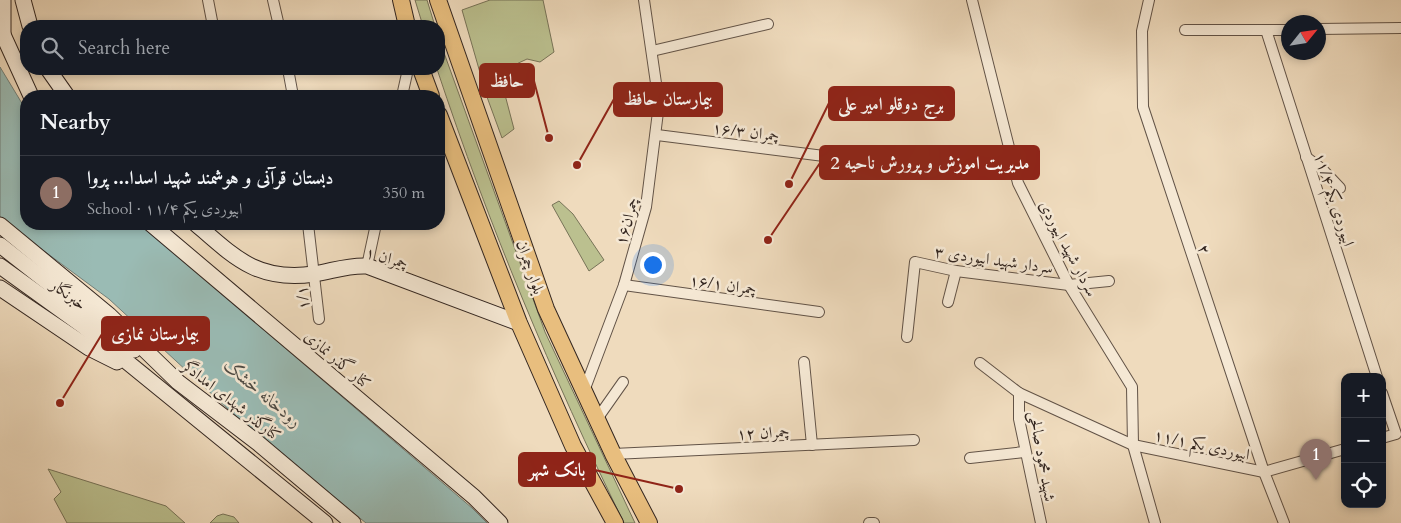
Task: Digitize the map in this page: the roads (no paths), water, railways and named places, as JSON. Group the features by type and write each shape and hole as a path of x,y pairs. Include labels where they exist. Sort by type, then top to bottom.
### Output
{"main road":[{"path":"2,0 1,32 20,73"},
{"path":"23,0 28,20"},
{"path":"400,0 405,20"},
{"name":"بلوار چمران","path":"438,0 546,309 613,454 649,523"},
{"path":"21,75 28,90"},
{"path":"52,75 63,90"},
{"path":"423,75 429,90"},
{"name":"بلوار چمران","path":"445,131 518,323 574,446 615,523"},
{"name":"کنارگذر شهدای امدادگر","path":"0,225 109,315 178,382 258,442 353,523"},
{"name":"کنار گذر نمازی","path":"158,230 474,497 500,523"},
{"name":"چمران ۱","path":"203,230 229,253 258,270 280,275 314,274 348,265 367,266 518,323"},
{"path":"0,245 104,328 178,382"},
{"name":"خبرنگار","path":"0,266 82,326 325,523"},
{"path":"0,288 89,348 145,377"}],"street":[{"path":"208,0 212,20"},
{"path":"273,0 278,20"},
{"name":"چمران۱۶","path":"584,391 624,285 646,207 660,104 644,0"},
{"name":"سردار شهید ابیوردی","path":"972,0 1018,184 1069,285 1132,387 1133,445 1155,523"},
{"name":"۲","path":"1149,0 1142,31 1143,107 1264,472 1284,523"},
{"path":"652,51 768,24"},
{"path":"1326,29 1401,28"},
{"path":"1185,30 1281,30"},
{"name":"۱۱/۴ ابیوردی یکم","path":"1266,30 1376,373"},
{"path":"289,75 291,90"},
{"path":"403,90 407,75"},
{"name":"۱۶/۳ چمران","path":"657,135 832,156"},
{"path":"1306,157 1322,169 1340,188"},
{"name":"۱/۱","path":"309,230 319,319"},
{"path":"367,266 375,230"},
{"name":"۳ سردار شهید ابیوردی","path":"907,337 915,262 956,271 1069,285"},
{"path":"948,302 956,271"},
{"path":"1069,285 1109,281"},
{"name":"۱۶/۱ چمران","path":"624,285 818,312"},
{"path":"804,362 812,445"},
{"name":"شهید محمود صالحی","path":"980,363 1019,393 1133,445"},
{"path":"597,419 623,382"},
{"name":"شهید محمود صالحی","path":"1019,393 1019,419 1024,452 1041,523"},
{"path":"1386,405 1396,434 1386,437"},
{"name":"۱۲ چمران","path":"613,454 914,440"},
{"name":"۱۱/۱ ابیوردی یکم","path":"1133,445 1264,472"},
{"path":"1264,472 1341,449"},
{"path":"970,458 1024,452"}],"water":[{"name":"رودخانه خشک","path":"0,67 20,100 20,230 147,230 472,508 487,523 366,523 255,434 109,299 2,220 0,216"}],"place":[{"name":"حافظ","path":"549,138"},
{"name":"بیمارستان حافظ","path":"577,165"},
{"name":"برج دوقلو امیر علی","path":"789,184"},
{"name":"مدیریت اموزش و پرورش ناحیه 2","path":"768,240"},
{"name":"بیمارستان نمازی","path":"60,403"},
{"name":"دبستان قرآنی و هوشمند شهید اسدا... پروا","path":"1316,480"},
{"name":"بانک شهر","path":"679,489"}]}
